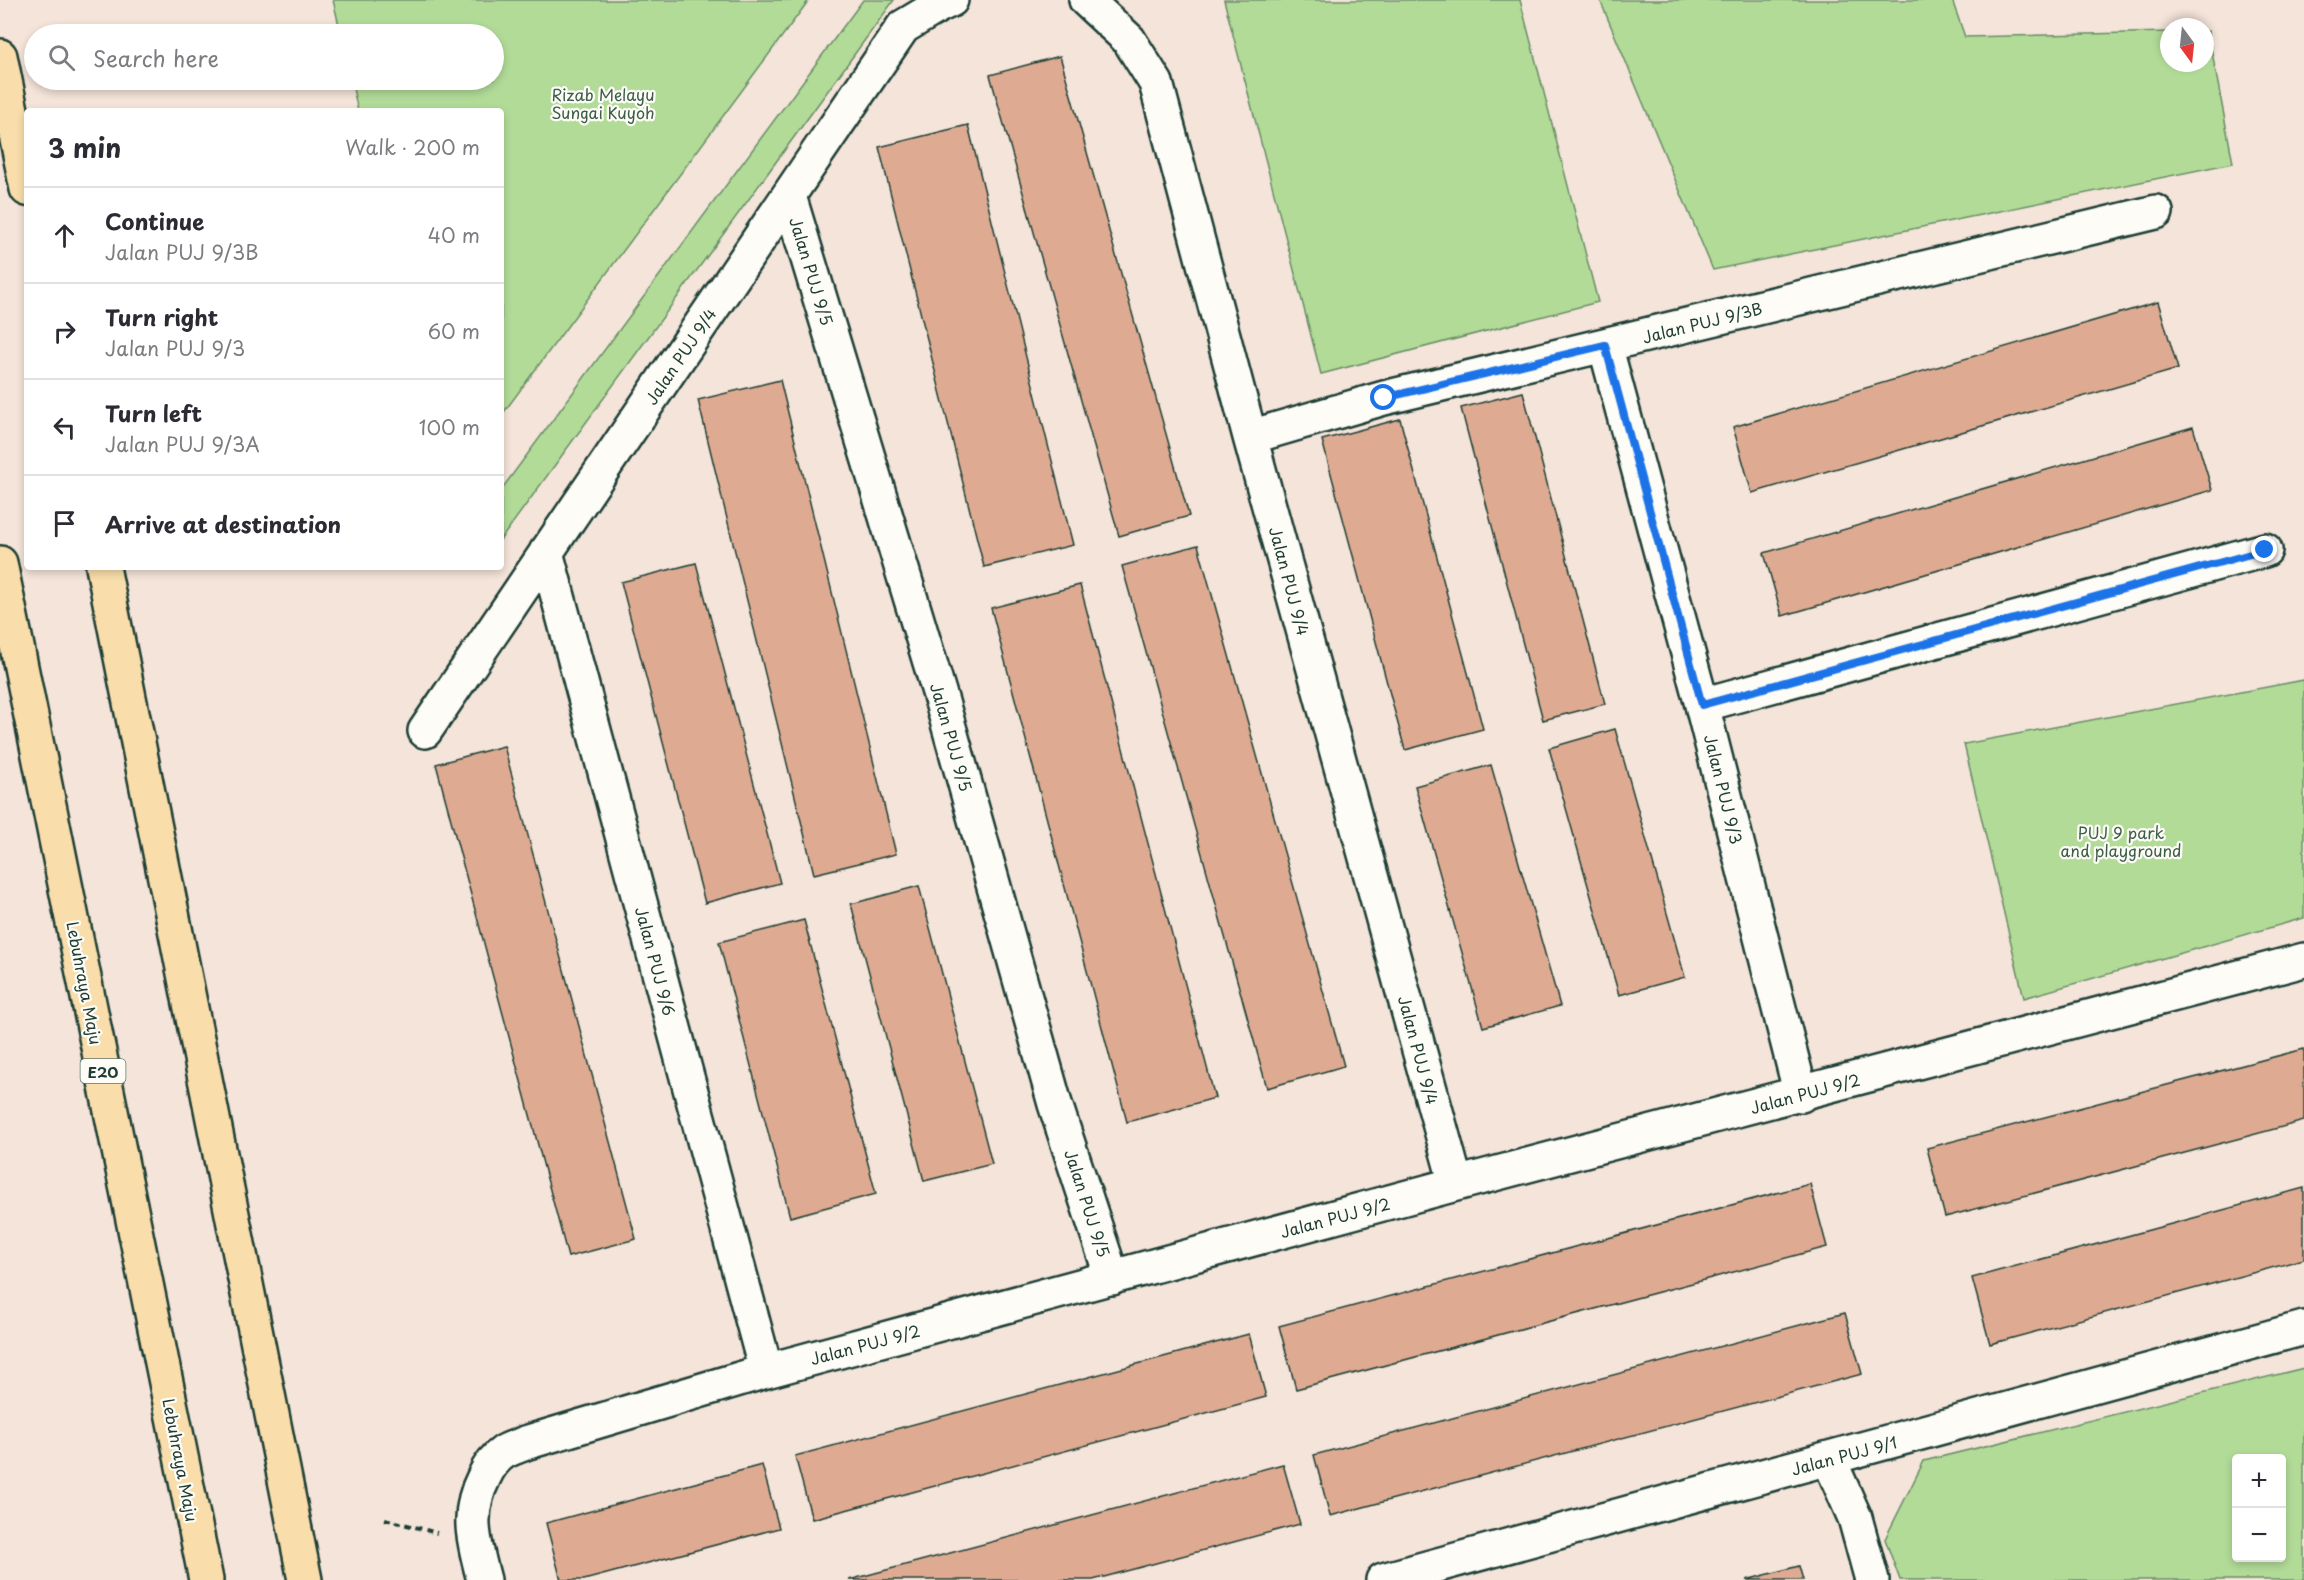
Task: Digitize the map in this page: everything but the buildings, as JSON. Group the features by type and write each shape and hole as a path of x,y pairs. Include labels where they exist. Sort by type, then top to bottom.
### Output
{"highway":[{"path":"0,56 24,174"},
{"name":"Lebuhraya Maju","path":"0,563 206,1580"},
{"path":"104,570 305,1580"}],"street":[{"name":"Jalan PUJ 9/4","path":"425,731 903,27 951,0"},
{"name":"Jalan PUJ 9/4","path":"1086,0 1129,39 1156,82 1250,437 1456,1184"},
{"name":"Jalan PUJ 9/5","path":"789,196 942,702 1055,1104 1112,1278"},
{"name":"Jalan PUJ 9/3B","path":"1250,437 1384,398 2156,212"},
{"name":"Jalan PUJ 9/3","path":"1605,345 1702,705 1801,1095"},
{"path":"1702,705 2265,550"},
{"name":"Jalan PUJ 9/6","path":"546,552 766,1371"},
{"name":"Jalan PUJ 9/2","path":"484,1580 474,1542 471,1510 476,1491 488,1468 503,1453 525,1443 766,1371 1456,1184 1801,1095 2304,960"},
{"name":"Jalan PUJ 9/1","path":"1383,1580 2304,1328"},
{"path":"1829,1459 1855,1518 1872,1580"}],"path":[{"path":"385,1519 474,1542"}],"green space":[{"name":"Rizab Melayu Sungai Kuyoh","path":"333,0 809,0 504,412 504,108 357,108 353,90 504,90 504,24 339,24"},
{"path":"863,0 894,0 504,535 504,486"},
{"path":"1224,0 1520,0 1598,302 1321,374"},
{"path":"1600,0 1952,0 1965,37 2160,32 2160,72 2214,72 2214,63 2233,163 1713,270"},
{"name":"PUJ 9 park and playground","path":"2304,680 2304,918 2024,998 1964,744"},
{"path":"2304,1368 2304,1580 1900,1580 1885,1539 1924,1461"}],"route":[{"path":"1384,398 1605,345 1702,705 2265,550"}]}
